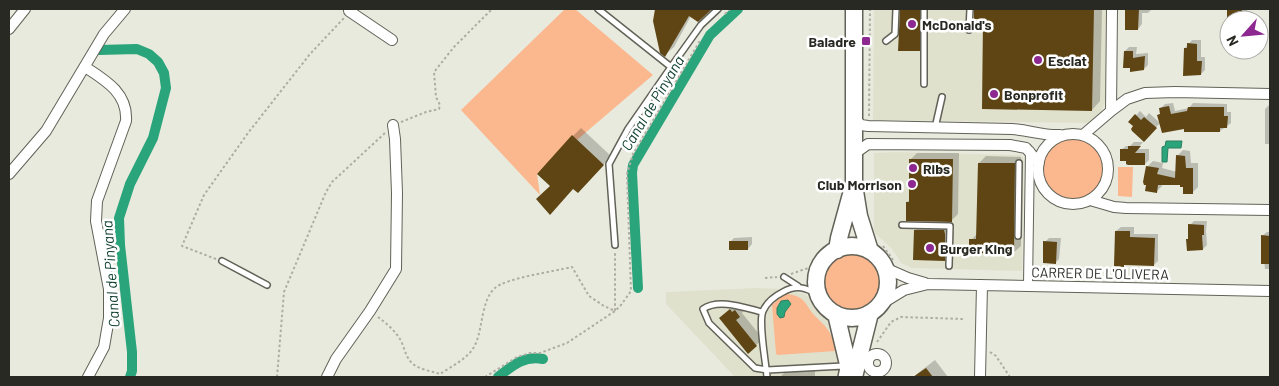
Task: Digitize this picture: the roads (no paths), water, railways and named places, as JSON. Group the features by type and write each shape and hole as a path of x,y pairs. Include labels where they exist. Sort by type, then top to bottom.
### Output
{"main road":[{"path":"849,371 875,309 887,289 891,267 879,258 859,216 854,185 854,154 862,123 854,9"},
{"path":"837,250 854,185"},
{"path":"875,247 854,246 837,250 827,256 820,266 816,284 824,304 836,314 853,318 875,309"},
{"path":"836,314 849,371"}],"street":[{"path":"9,28 25,9"},
{"path":"9,174 46,131 104,34 125,9"},
{"path":"1111,111 1112,9"},
{"path":"349,10 392,40"},
{"path":"85,67 107,80 115,89 123,101 126,116 98,201 96,221 109,289 109,318 104,347 88,377"},
{"path":"1083,135 1127,99 1145,93 1270,94"},
{"path":"862,123 936,128 1022,129 1050,136 1073,134 1083,135 1094,140 1102,148 1107,159 1108,171 1106,183 1099,193 1090,200 1079,204 1068,204 1049,194 1042,185 1039,174 1039,163 1042,154 1054,139 1063,135"},
{"path":"327,377 336,359 370,311 396,269 396,139 393,125"},
{"path":"941,144 946,139 950,128"},
{"path":"950,128 953,144"},
{"path":"854,154 868,144 1010,145 1026,148 1039,163"},
{"path":"1028,285 1030,151"},
{"path":"1090,200 1114,207 1126,208 1270,210"},
{"name":"CARRER DE L'OLIVERA","path":"891,267 908,278 928,284"},
{"name":"CARRER DE L'OLIVERA","path":"875,309 904,290 928,284 1270,291"},
{"path":"980,377 982,284"},
{"path":"874,354 880,354 885,358 884,369 877,373 870,369 868,361 874,354"},
{"path":"884,369 893,377"}],"lane":[{"path":"598,9 670,67"},
{"path":"615,244 610,164 628,130 670,67 701,25 718,9"},
{"path":"886,41 895,34 896,9"},
{"path":"924,9 924,84"},
{"path":"969,30 970,9"},
{"path":"936,128 942,97"},
{"path":"1018,236 1019,163"},
{"path":"902,225 950,226 948,266"},
{"path":"222,261 267,285"},
{"path":"784,277 798,286 819,295"},
{"path":"767,377 764,358 762,312 779,293 798,286"},
{"path":"762,312 731,305 711,306 703,309 709,323 755,368 767,370 849,371"},
{"path":"841,377 849,371"}],"waterway":[{"name":"Canal de Pinyana","path":"638,288 633,165 710,35 738,9"},
{"name":"Canal de Pinyana","path":"99,50 137,49 149,54 158,62 164,73 166,88 153,138 130,184 119,218 120,245 132,352 132,371 130,377"},
{"name":"Canal de Pinyana","path":"498,377 513,365 524,360 543,359"}],"place":[{"name":"McDonald's","path":"912,24"},
{"name":"Baladre","path":"866,41"},
{"name":"Esclat","path":"1038,60"},
{"name":"Bonprofit","path":"994,94"},
{"name":"Ribs","path":"913,168"},
{"name":"Club Morrison","path":"912,184"},
{"name":"Burger King","path":"930,248"}]}
